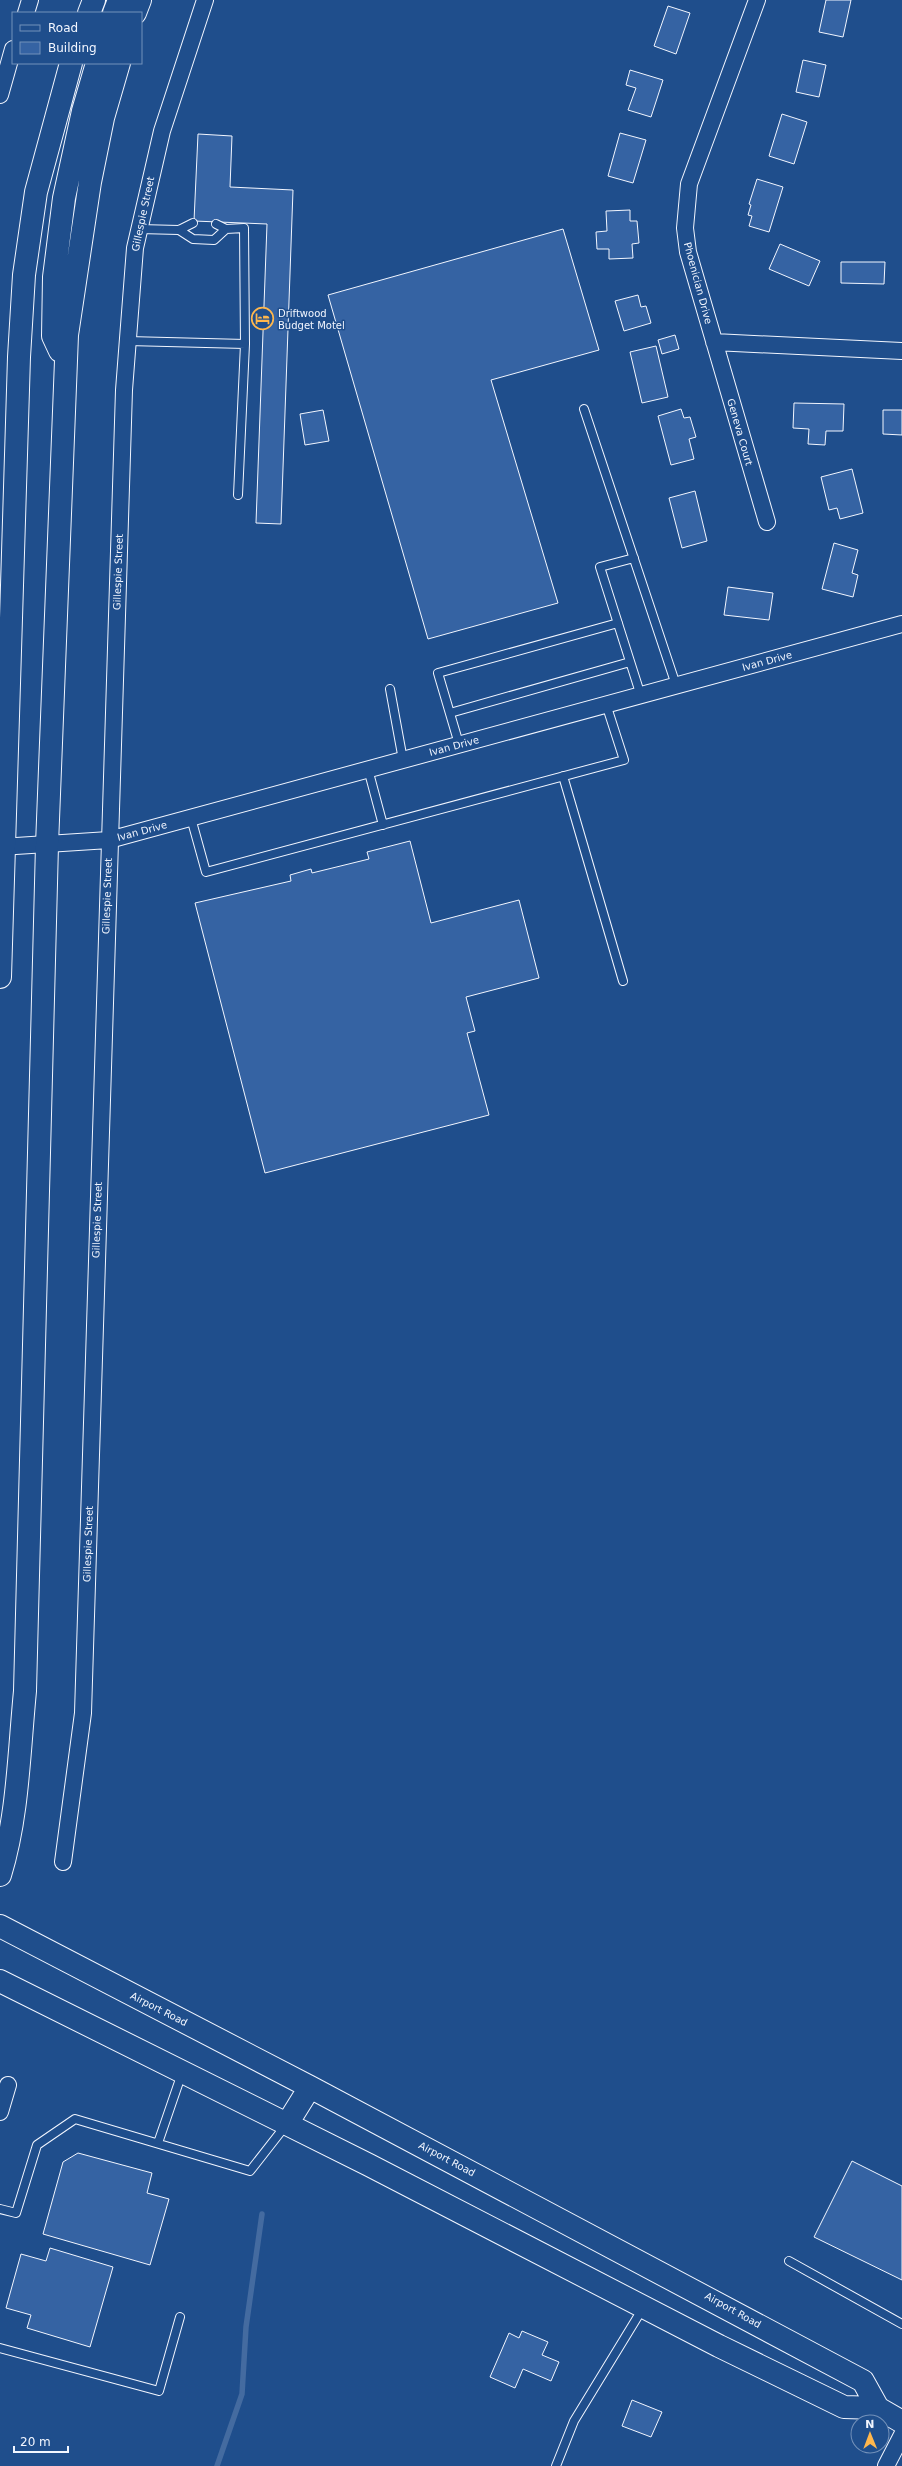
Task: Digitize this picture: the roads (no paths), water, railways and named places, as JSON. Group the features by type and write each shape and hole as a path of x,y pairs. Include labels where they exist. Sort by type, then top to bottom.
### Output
{"main road":[{"path":"89,12 94,0"},
{"path":"114,12 119,0"},
{"path":"135,12 140,0"},
{"path":"0,977 1,849 18,372 24,274 36,192 71,64"},
{"path":"66,365 53,336 54,277 64,198 97,64"},
{"path":"0,1875 6,1855 17,1780 25,1691 47,845 66,365 76,266 90,182 103,118 119,64"},
{"name":"Airport Road","path":"0,1926 310,2087 863,2381 878,2408"},
{"path":"0,1981 287,2124 643,2307 844,2407 878,2408 902,2422"},
{"path":"287,2124 310,2087"}],"street":[{"path":"26,12 30,0"},
{"name":"Gillespie Street","path":"63,1862 82,1713 124,390 135,248 139,228 162,131 206,0"},
{"name":"Phoenician Drive","path":"714,342 688,252 685,228 685,208 689,184 757,0"},
{"path":"0,95 12,53"},
{"path":"714,342 902,351"},
{"name":"Geneva Court","path":"714,342 766,522"},
{"name":"Ivan Drive","path":"1,849 109,840 902,624"},
{"path":"0,2112 8,2085"},
{"path":"886,2466 902,2435"}],"lane":[{"path":"179,230 192,223"},
{"path":"216,224 226,229 244,228 245,344 238,495"},
{"path":"139,228 179,230 193,239 214,240 226,229"},
{"path":"128,341 245,344"},
{"path":"584,409 676,685"},
{"path":"634,558 600,567 641,696"},
{"path":"460,744 438,673 618,623"},
{"path":"450,713 630,662"},
{"path":"390,688 403,760"},
{"path":"191,818 206,872 624,760 606,704"},
{"path":"368,770 383,825"},
{"path":"563,776 623,981"},
{"path":"158,2143 182,2072"},
{"path":"0,2209 16,2213 36,2146 75,2119 250,2171 287,2124"},
{"path":"789,2261 902,2324"},
{"path":"556,2466 574,2421 643,2307"},
{"path":"0,2348 159,2391 180,2317"}],"waterway":[{"path":"217,2466 242,2394 246,2327 262,2214"}],"place":[{"name":"Driftwood Budget Motel","path":"262,319"}]}
